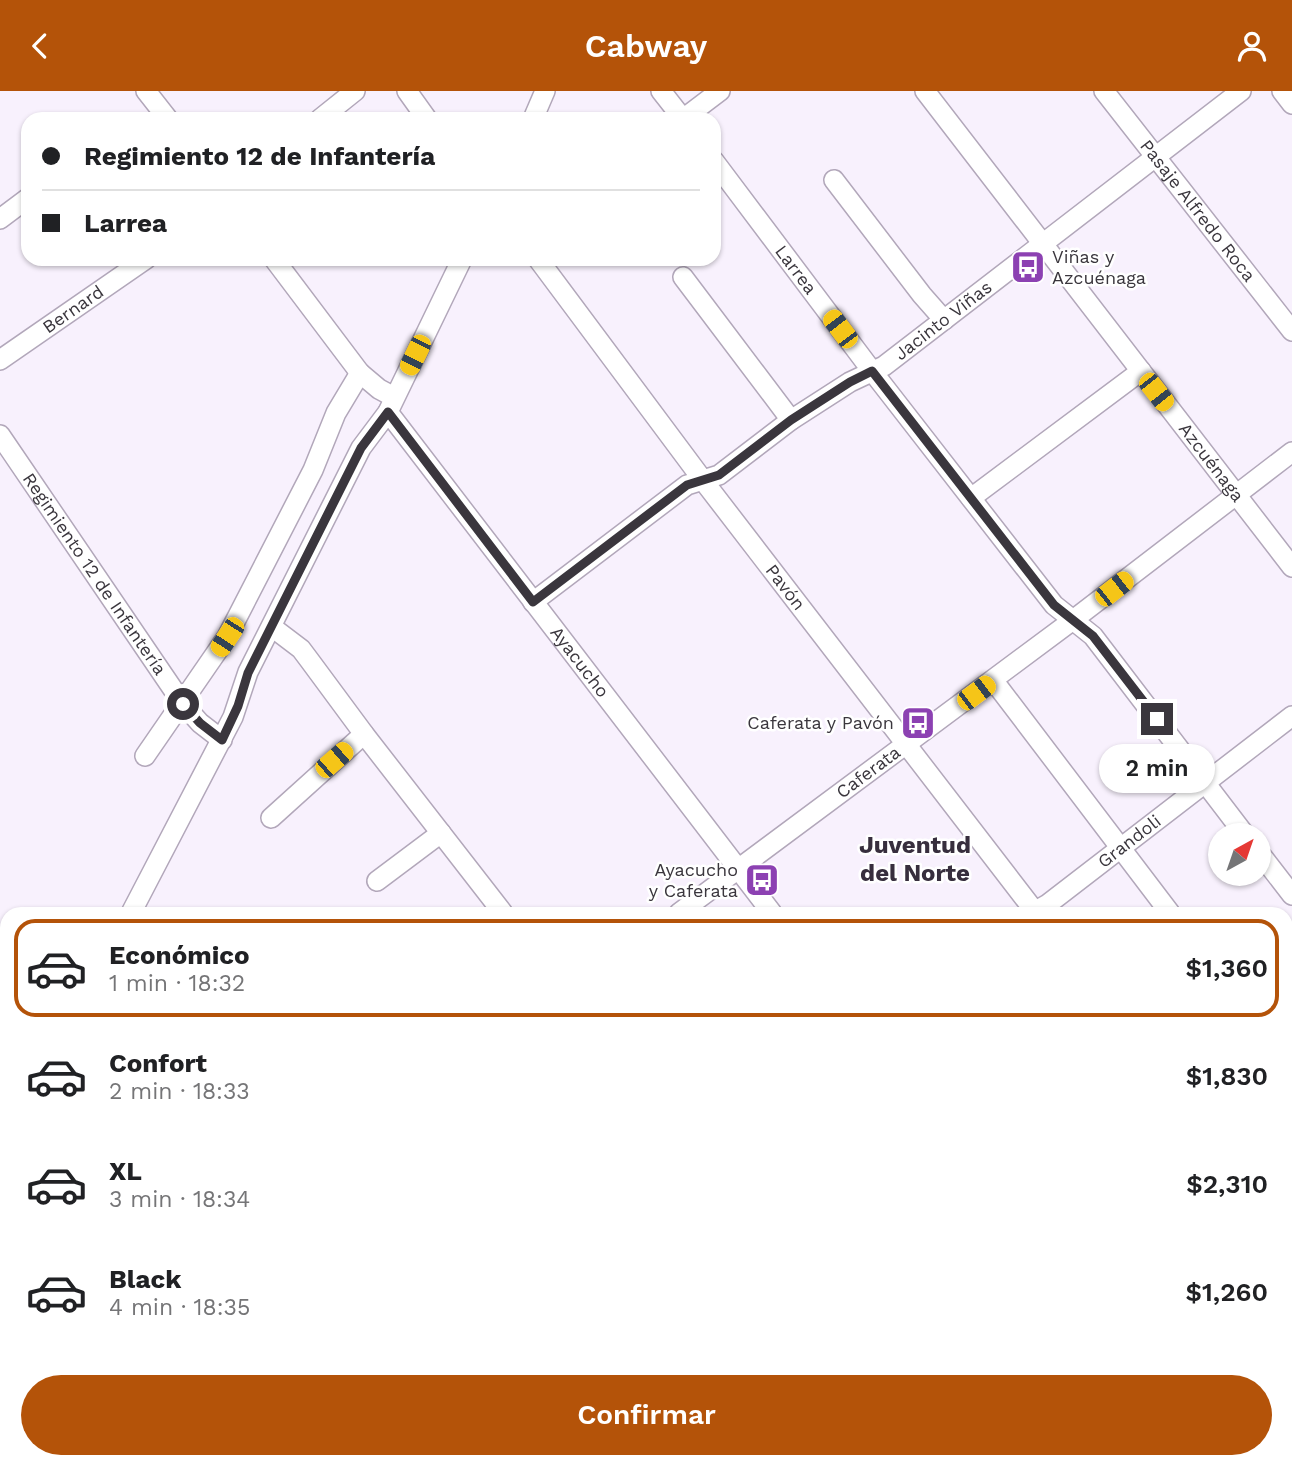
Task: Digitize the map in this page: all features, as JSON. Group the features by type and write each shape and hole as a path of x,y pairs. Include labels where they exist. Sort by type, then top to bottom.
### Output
{"street":[{"path":"329,112 355,91"},
{"path":"407,91 423,112"},
{"path":"536,112 545,91"},
{"path":"661,91 678,112"},
{"path":"692,112 720,91"},
{"name":"Azcuénaga","path":"925,91 1292,567"},
{"name":"Pasaje Alfredo Roca","path":"1104,91 1292,331"},
{"name":"Jacinto Viñas","path":"533,602 687,485 719,475 791,420 850,382 884,366 1241,91"},
{"path":"1282,91 1292,104"},
{"path":"156,95 164,112"},
{"name":"Larrea","path":"721,170 872,371 1054,605 1093,636 1236,823"},
{"path":"834,180 944,320"},
{"path":"0,219 21,203"},
{"name":"Bernard","path":"0,360 136,266"},
{"name":"Ayacucho","path":"279,266 360,373 379,389 533,602 767,907"},
{"path":"134,907 222,740 238,706 248,673 361,448 391,405 459,266"},
{"name":"Pavón","path":"543,266 702,479 907,743 1030,907"},
{"path":"683,277 791,420"},
{"path":"971,498 1140,371"},
{"path":"145,756 183,704 233,626 313,470 336,413 360,373"},
{"name":"Regimiento 12 de Infantería","path":"0,435 183,704 200,723 222,740"},
{"name":"Caferata","path":"687,907 1073,620 1292,452"},
{"path":"272,627 301,649 498,907"},
{"path":"993,680 1165,907"},
{"name":"Grandoli","path":"1042,907 1205,782 1290,722"},
{"path":"271,818 364,734"},
{"path":"377,881 441,832"},
{"path":"1271,868 1292,895"}],"place":[{"name":"Viñas y Azcuénaga","path":"1028,267"},
{"name":"Caferata y Pavón","path":"918,723"},
{"name":"Ayacucho y Caferata","path":"762,880"}],"district":[{"name":"Juventud del Norte","path":"915,859"}],"route":[{"path":"183,704 200,723 222,740 238,706 248,673 361,448 388,412 533,602 687,485 719,475 791,420 872,371 1054,605 1093,636 1157,719"}]}
